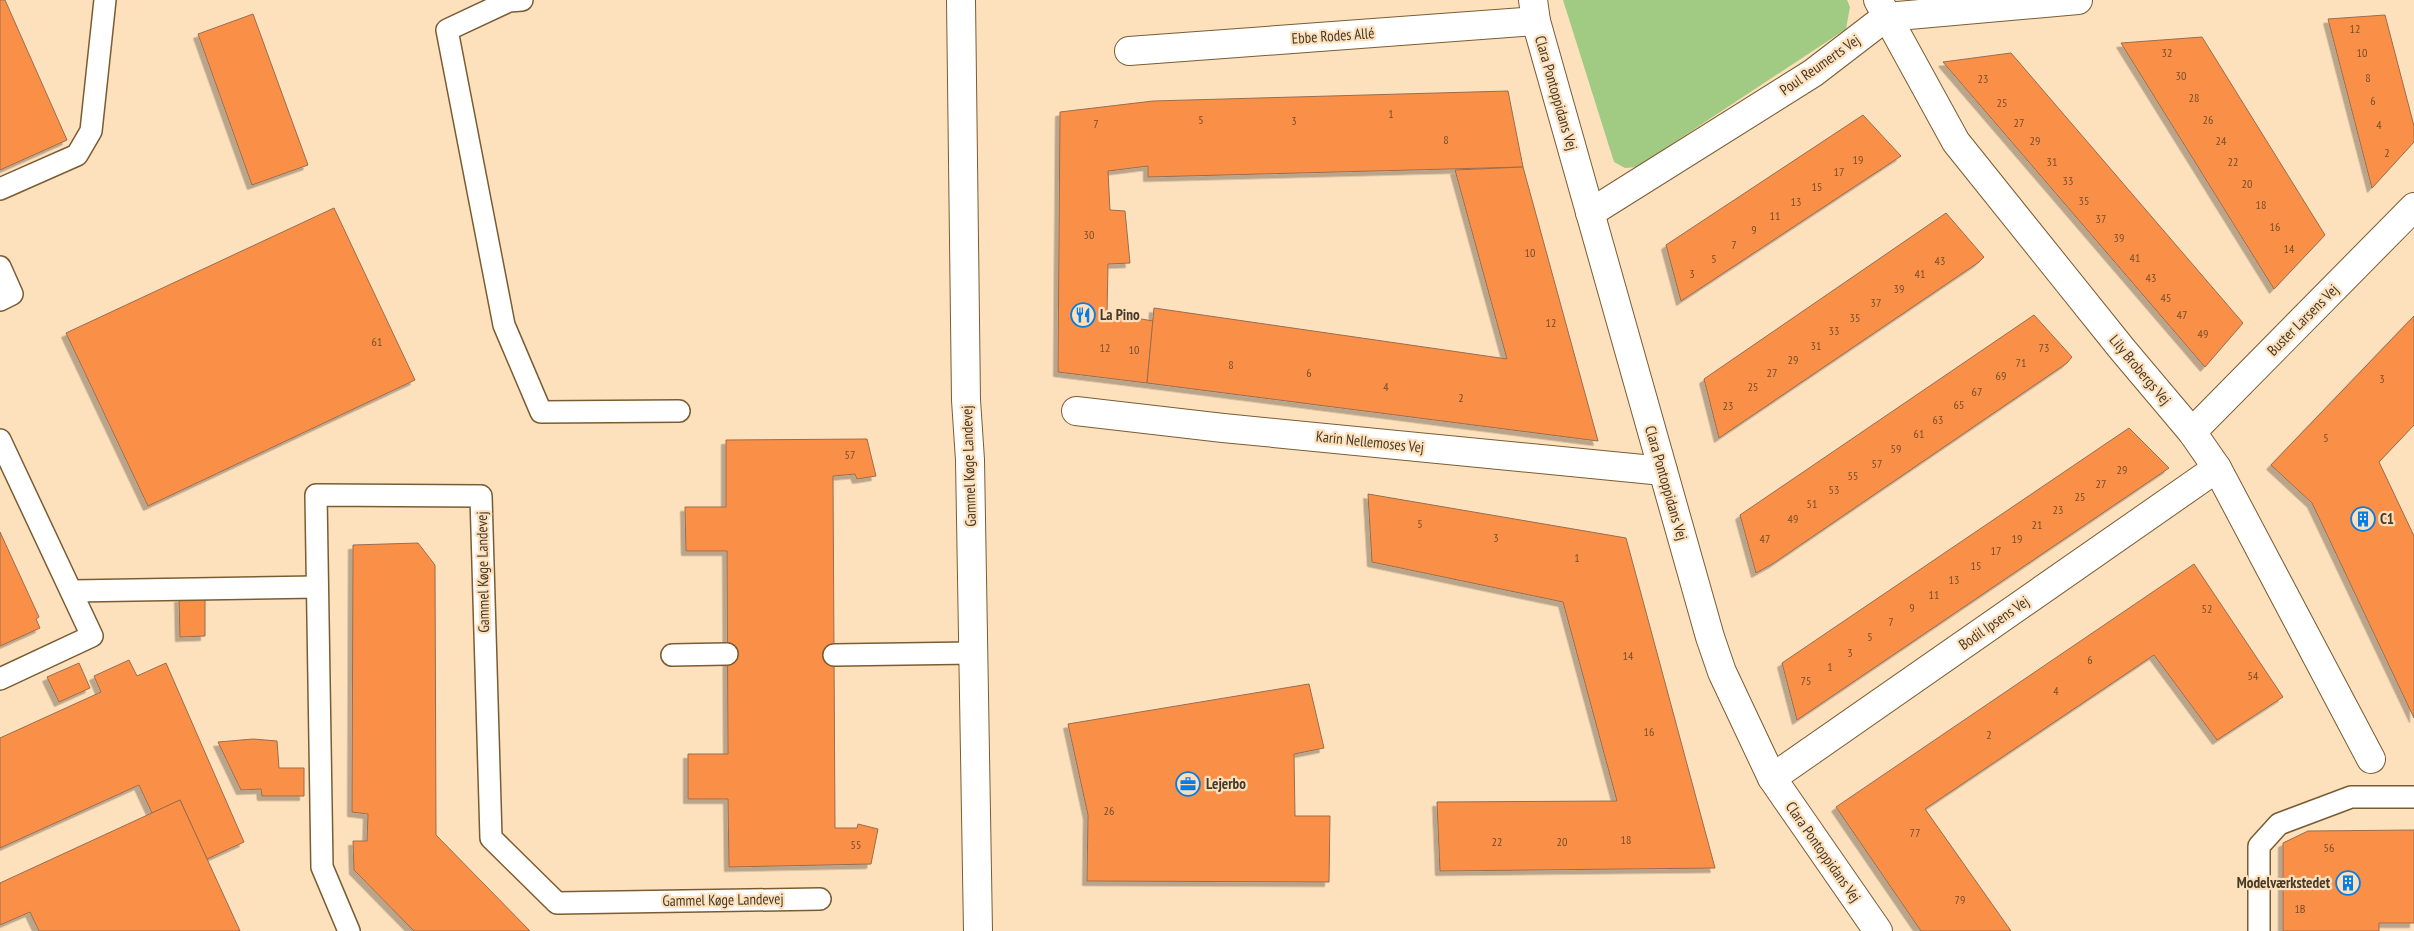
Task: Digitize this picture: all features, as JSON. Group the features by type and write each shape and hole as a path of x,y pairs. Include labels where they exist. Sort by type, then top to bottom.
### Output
{"street":[{"name":"Gammel Køge Landevej","path":"961,0 966,400 970,460 978,931"},
{"path":"1882,9 2078,0"},
{"name":"Poul Reumerts Vej","path":"1590,213 1813,72 1882,9"},
{"name":"Lily Brobergs Vej","path":"1882,9 1956,142 2122,349 2192,432 2217,468 2371,759"},
{"name":"Clara Pontoppidans Vej","path":"1534,11 1710,637 1722,672 1772,778 1878,931"},
{"name":"Ebbe Rodes Allé","path":"1129,51 1534,11"},
{"name":"Buster Larsens Vej","path":"2192,432 2414,207"},
{"name":"Karin Nellemoses Vej","path":"1076,411 1242,430 1663,471"},
{"name":"Bodil Ipsens Vej","path":"1772,778 2217,468"}],"lane":[{"path":"0,189 77,155 92,131 106,0"},
{"path":"522,0 509,1 447,30 504,324 541,412 679,411"},
{"path":"0,267 12,294 0,300"},
{"path":"0,440 92,636 0,679"},
{"name":"Gammel Køge Landevej","path":"349,931 322,867 316,495 481,496 491,838 557,903 820,899"},
{"path":"73,592 317,587"},
{"path":"834,655 973,653"},
{"path":"672,655 727,654"},
{"path":"2259,931 2259,846 2279,824 2351,797 2414,797"}],"green space":[{"path":"1563,0 1847,0 1850,7 1846,29 1637,167 1625,168 1614,162"}],"building":[{"path":"0,0 5,0 67,140 0,170"},
{"path":"253,14 308,165 252,185 198,34"},
{"path":"2385,15 2414,126 2414,142 2372,188 2328,19"},
{"path":"2202,37 2325,235 2274,289 2121,43"},
{"path":"2011,53 2243,323 2205,367 1943,62"},
{"path":"1508,91 1523,167 1148,177 1148,166 1108,171 1110,210 1125,211 1130,263 1108,264 1107,313 1153,321 1147,383 1058,372 1060,112 1153,101"},
{"path":"1863,115 1901,156 1681,301 1666,245"},
{"path":"1523,167 1598,441 1147,383 1154,308 1507,359 1455,170"},
{"path":"334,208 415,380 148,506 66,333"},
{"path":"1946,213 1984,257 1979,262 1719,438 1704,379"},
{"path":"2034,315 2072,357 2067,363 1774,563 1756,573 1740,515"},
{"name":"C1","path":"2414,316 2414,425 2379,462 2414,536 2414,718 2312,503 2271,465"},
{"path":"2129,428 2169,468 1797,720 1782,663"},
{"path":"867,439 876,476 857,479 855,474 833,476 835,828 857,828 858,824 878,829 871,864 729,867 728,799 688,799 688,754 728,754 727,551 686,551 685,507 726,507 726,440"},
{"path":"1368,494 1626,538 1715,868 1440,871 1437,802 1617,801 1563,602 1372,562"},
{"path":"0,532 39,617 36,619 40,628 0,646"},
{"path":"418,543 435,565 436,835 530,931 414,931 354,870 353,841 367,841 368,814 352,812 353,545"},
{"path":"2194,564 2283,697 2217,740 2154,655 1925,809 2011,931 1921,931 1836,807"},
{"path":"205,597 205,636 180,637 179,598"},
{"path":"129,660 137,676 166,663 244,842 207,859 180,800 152,813 139,785 0,848 0,738 101,692 94,676"},
{"path":"79,663 90,688 59,702 47,677"},
{"name":"Lejerbo","path":"1309,684 1324,748 1294,754 1295,816 1330,816 1329,882 1087,881 1088,815 1068,724"},
{"path":"253,739 277,741 279,768 304,768 304,796 262,796 261,789 241,790 218,742"},
{"path":"180,800 240,931 39,931 30,912 0,925 0,883"},
{"name":"Modelværkstedet","path":"2414,830 2414,923 2379,923 2379,931 2283,931 2283,843 2308,831"}],"place":[{"name":"La Pino","path":"1083,315"},
{"name":"C1","path":"2363,519"},
{"name":"Lejerbo","path":"1188,784"},
{"name":"Modelværkstedet","path":"2348,883"}]}
